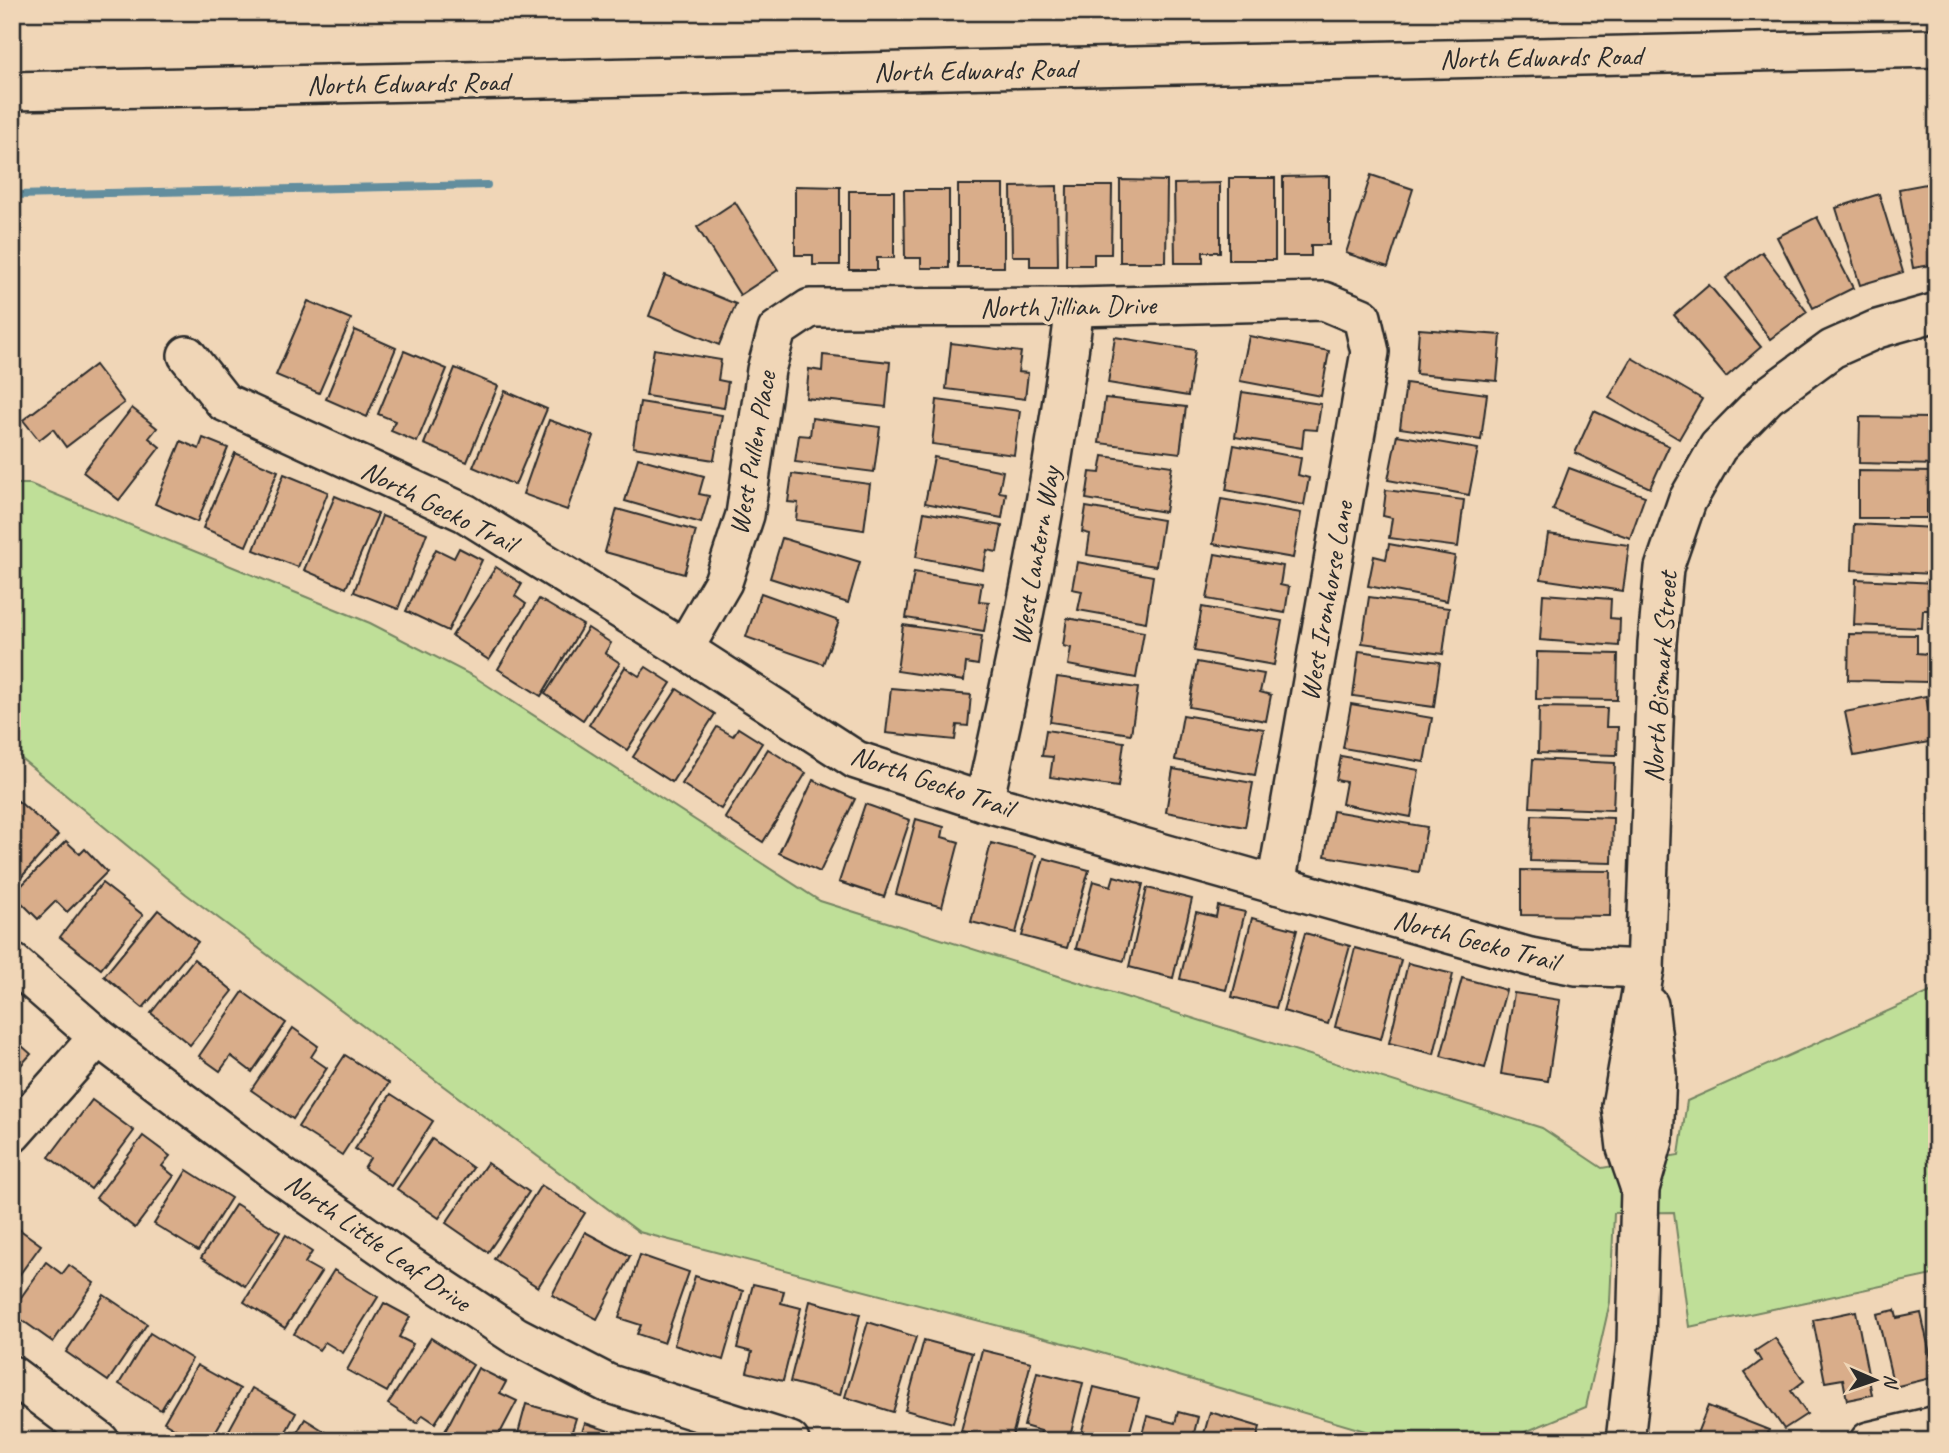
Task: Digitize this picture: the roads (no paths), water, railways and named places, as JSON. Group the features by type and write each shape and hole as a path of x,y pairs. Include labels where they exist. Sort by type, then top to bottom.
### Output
{"street":[{"name":"North Edwards Road","path":"12,91 1937,48"},
{"name":"North Jillian Drive","path":"776,330 810,308 1075,307 1324,301 1362,317"},
{"name":"West Lantern Way","path":"984,802 1021,639 1064,392 1075,307"},
{"name":"North Bismark Street","path":"1625,1441 1636,1343 1640,1189 1626,1148 1638,1108 1657,643 1664,568 1687,500 1718,447 1768,396 1832,349 1877,329 1937,312"},
{"name":"West Ironhorse Lane","path":"1276,885 1370,352 1362,317"},
{"name":"West Pullen Place","path":"684,649 723,582 745,515 766,370 776,330"},
{"name":"North Gecko Trail","path":"187,355 224,402 465,513 856,760 984,802 1530,957 1577,966 1645,970"},
{"name":"North Little Leaf Drive","path":"12,962 98,1037 277,1173 516,1336 607,1383 790,1441"},
{"path":"12,1134 98,1037"},
{"path":"12,1375 100,1441"},
{"path":"1869,1441 1937,1425"}],"waterway":[{"path":"12,195 487,185"}]}
